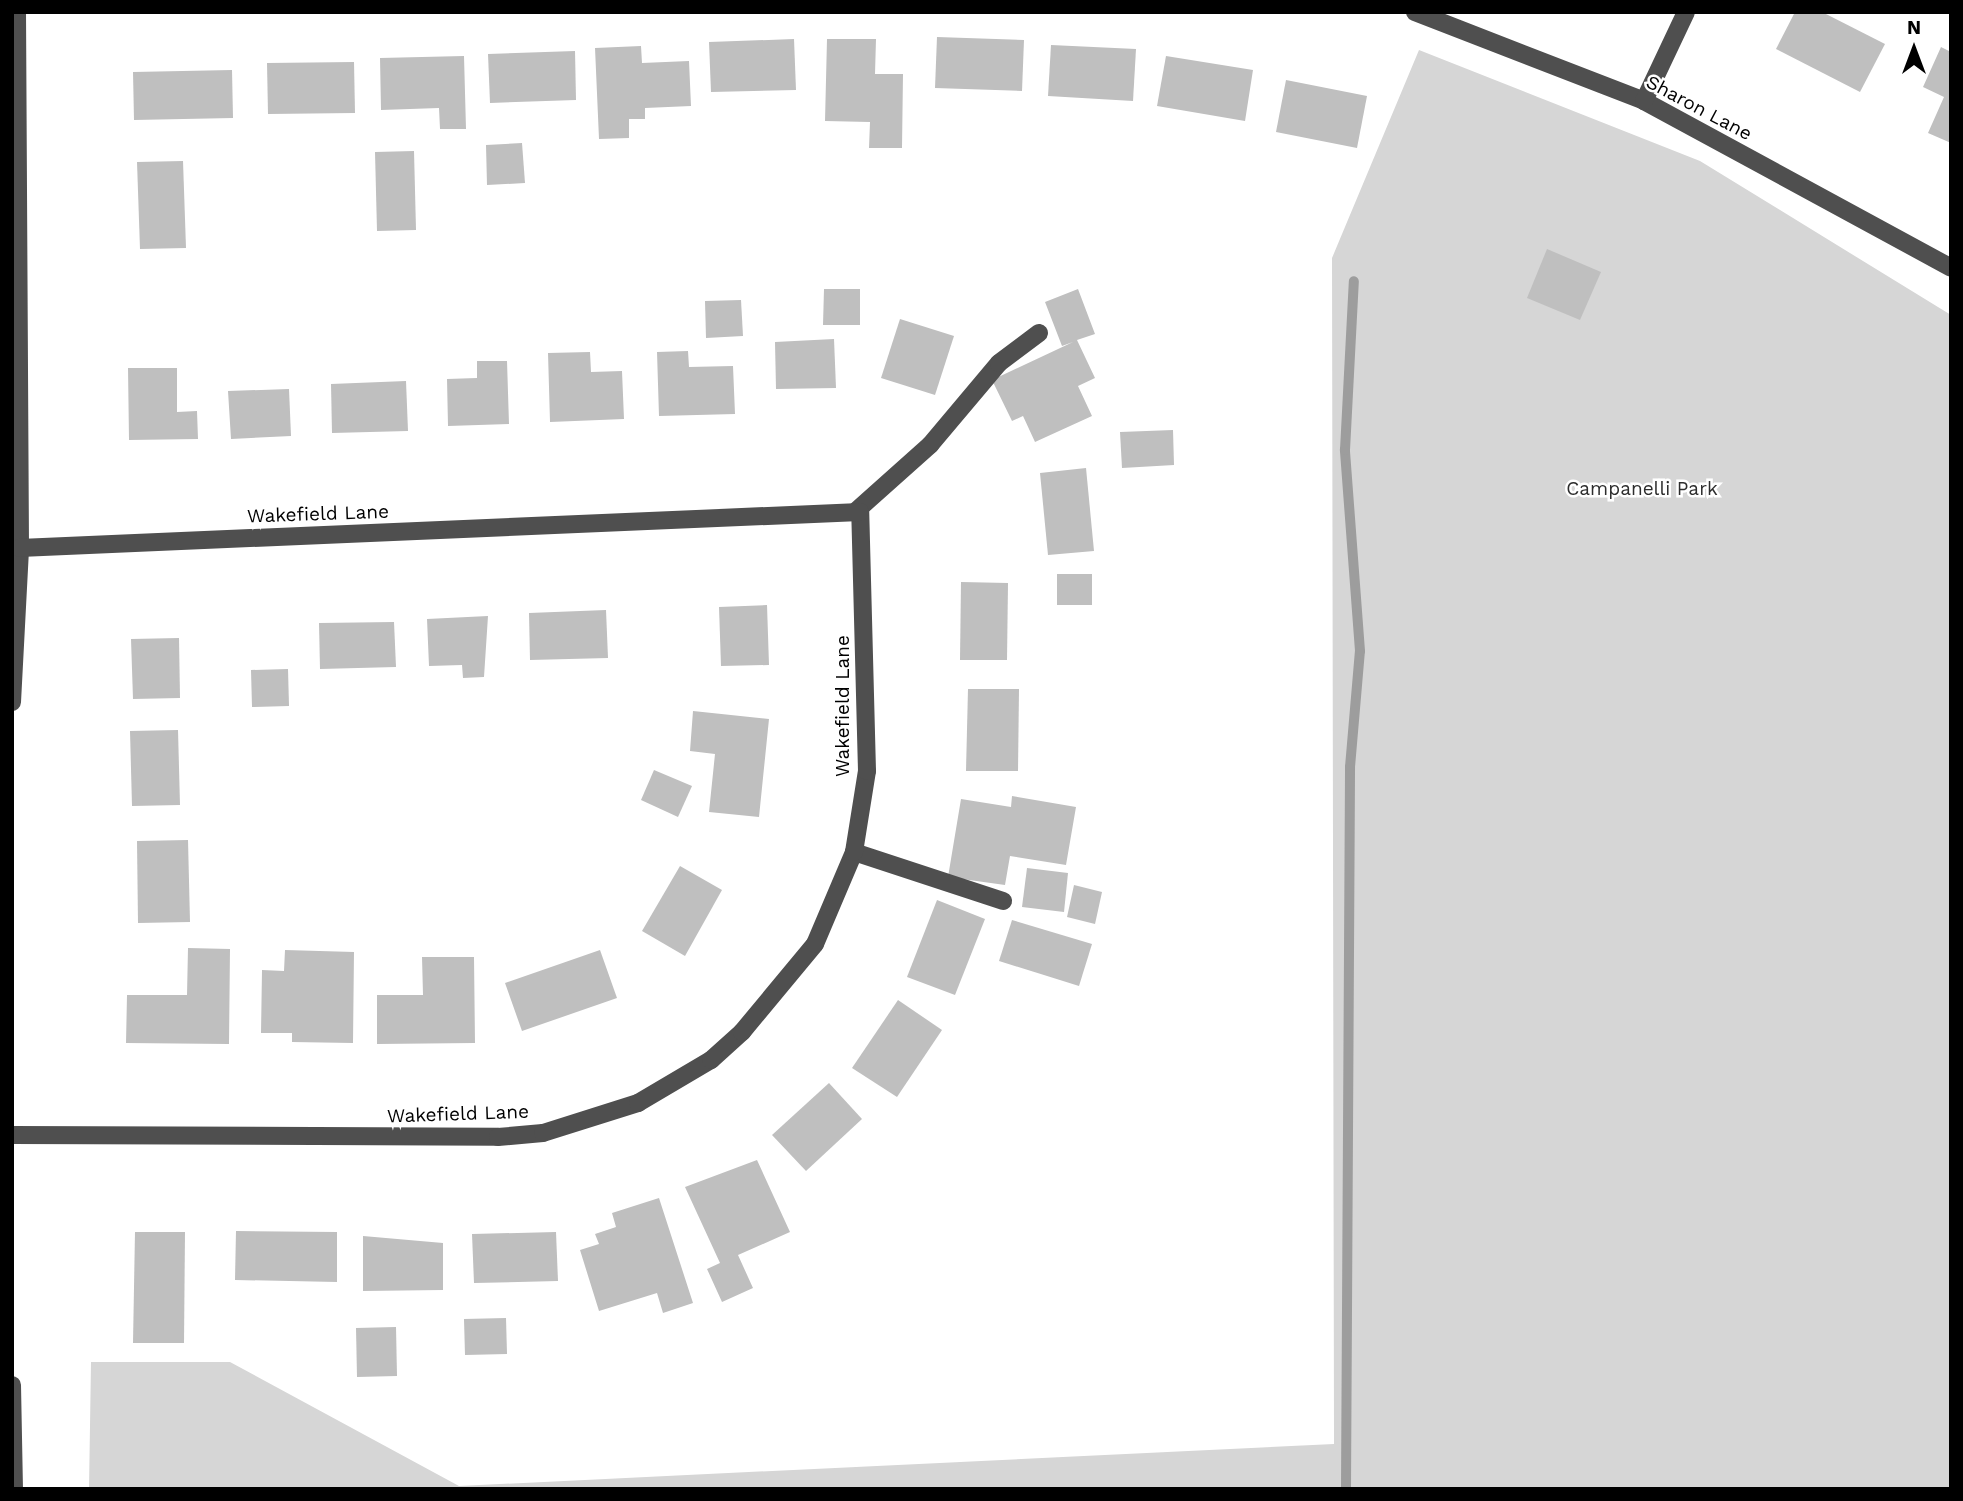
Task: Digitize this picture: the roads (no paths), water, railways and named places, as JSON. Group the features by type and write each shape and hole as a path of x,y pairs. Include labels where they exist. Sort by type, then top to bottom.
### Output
{"street":[{"path":"12,702 20,548 17,12"},
{"name":"Sharon Lane","path":"1415,12 1644,101 1951,268"},
{"path":"1644,101 1686,12"},
{"path":"855,512 930,445 999,363 1039,333"},
{"name":"Wakefield Lane","path":"12,1135 451,1138 542,1133 585,1122 675,1084 742,1032 815,944 854,852 867,738 855,512 20,548"},
{"path":"854,852 1003,901"},
{"path":"12,1385 14,1489"}],"waterway":[{"path":"1346,1489 1350,767 1360,651 1345,450 1354,281"}],"park label":[{"name":"Campanelli Park","path":"1642,489"}]}
